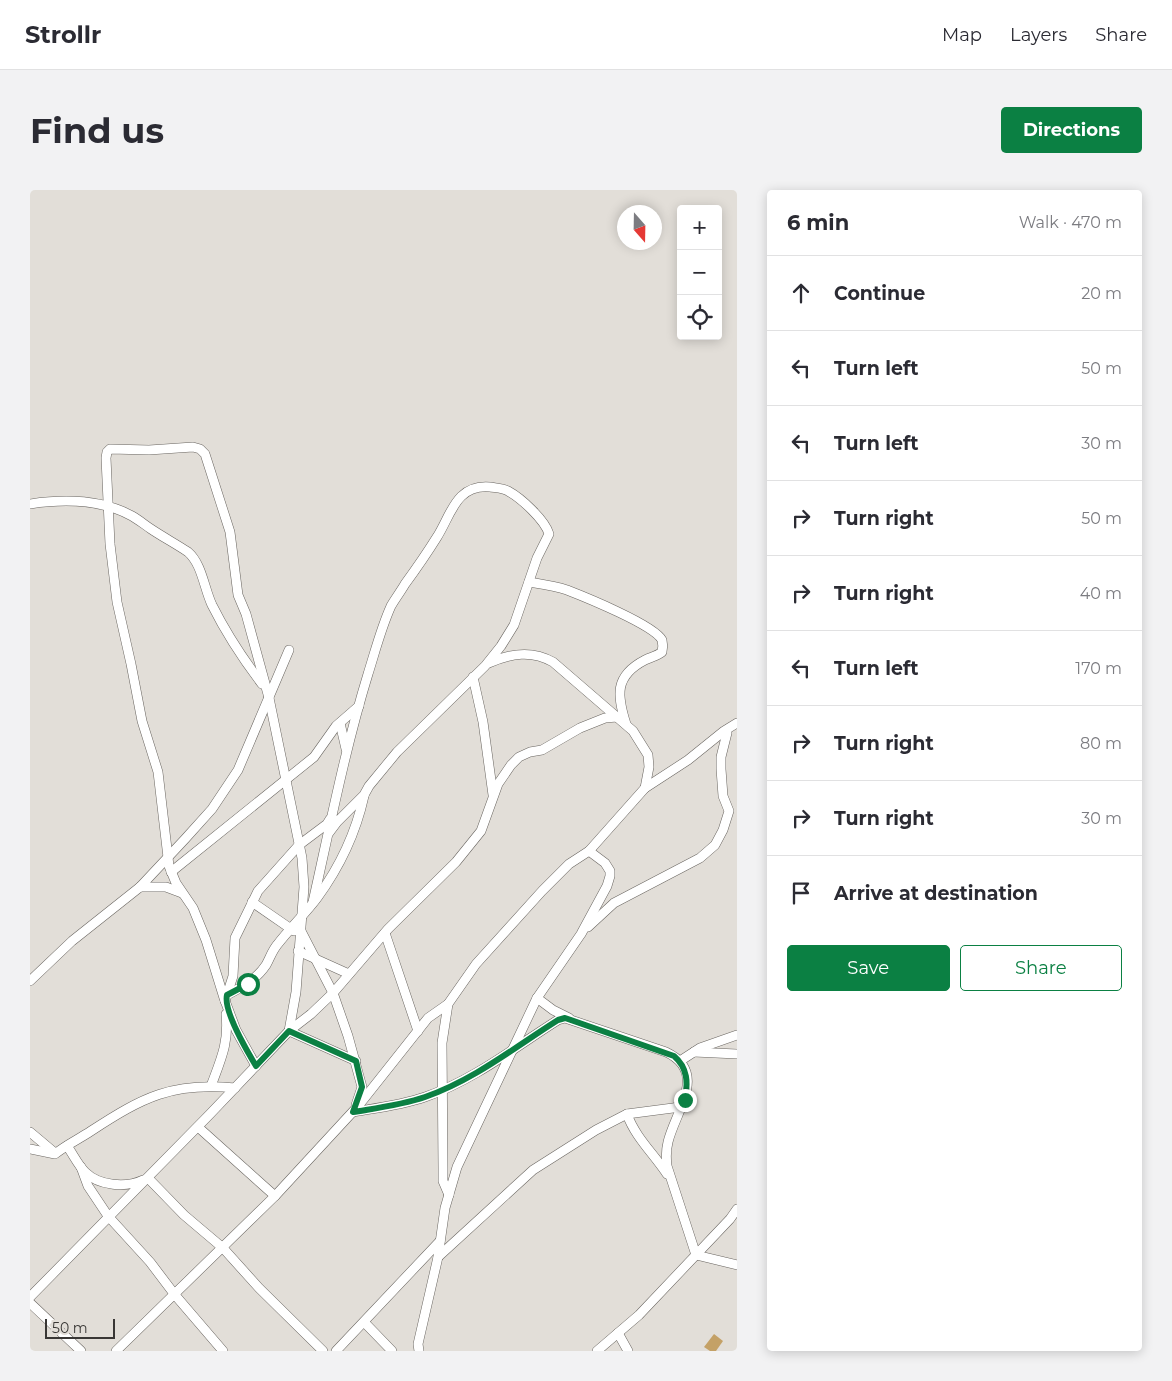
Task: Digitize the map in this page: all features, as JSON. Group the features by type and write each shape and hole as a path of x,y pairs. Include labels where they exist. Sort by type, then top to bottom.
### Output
{"street":[{"path":"256,1066 236,1030 206,940 193,908 182,893 171,872 158,772 142,721 117,602 110,544 106,458 107,452 110,449 149,450 193,447 200,449 205,454 230,532 238,595 246,614 268,698 304,874 302,916 297,931 296,992 289,1031"},
{"path":"302,916 313,902 335,871 369,786 397,752 485,666 514,625 537,558 549,534 548,529 524,503 505,489 486,487 465,492 448,512 438,535 392,605 383,627 347,751 313,902"},
{"path":"30,504 58,500 94,503 109,507 132,516 192,555 210,602 226,632 245,662 265,688"},
{"path":"529,582 565,590 600,604 624,615 656,634 662,640 662,652 633,667 624,678 619,696 626,724"},
{"path":"30,981 72,941 140,887 212,808 238,770 289,650"},
{"path":"485,666 501,658 527,654 542,656 553,662 586,692 626,724 639,740 648,755 649,767 645,788"},
{"path":"474,677 483,722 493,797"},
{"path":"171,872 314,757 340,723 359,706"},
{"path":"30,1297 198,1127 289,1031 333,994 385,933 456,862 481,831 498,784 519,757 530,752 542,750 580,728 605,718 617,716"},
{"path":"340,723 347,751"},
{"path":"116,1351 275,1196 353,1112 428,1018 448,1004 476,964 542,891 569,864 589,851 645,788 688,760 737,723"},
{"path":"726,732 737,739"},
{"path":"581,934 614,903 692,863 712,849 733,814 723,796 721,756 726,732"},
{"path":"328,834 337,822 364,795"},
{"path":"211,1086 223,1055 228,1031 226,998 233,976 235,938 258,891 299,845 327,824 333,814"},
{"path":"419,1351 418,1344 438,1257 445,1208 457,1167 538,998 581,934 607,886 610,871 605,864 589,851"},
{"path":"140,887 166,888 182,893"},
{"path":"252,902 297,931 316,958 333,994 356,1061 362,1087 353,1112"},
{"path":"226,998 260,974 273,951 297,931"},
{"path":"385,933 418,1031"},
{"path":"298,951 349,974"},
{"path":"538,998 553,1010 572,1020"},
{"path":"448,1004 442,1043 443,1168 444,1180 449,1195"},
{"path":"353,1112 413,1101 443,1089 502,1059 514,1048 558,1020 565,1018 666,1052 680,1061 685,1069 687,1085 685,1100 668,1141 667,1166 696,1255"},
{"path":"289,1031 356,1061"},
{"path":"680,1061 707,1045 737,1036"},
{"path":"694,1052 737,1054"},
{"path":"30,1149 55,1154 128,1107 149,1097 170,1091 211,1086 235,1088"},
{"path":"438,1257 533,1170 596,1130 627,1114 673,1108 680,1106 685,1100"},
{"path":"627,1114 638,1135 672,1183"},
{"path":"198,1127 275,1196"},
{"path":"30,1132 55,1154"},
{"path":"66,1146 81,1167 99,1181 123,1185 136,1183 148,1178"},
{"path":"81,1167 88,1186 108,1216 150,1262 223,1351"},
{"path":"148,1178 184,1215 223,1248 323,1351"},
{"path":"597,1351 639,1315 730,1219 737,1209"},
{"path":"336,1351 440,1241"},
{"path":"696,1255 737,1265"},
{"path":"30,1303 81,1351"},
{"path":"364,1322 392,1351"},
{"path":"618,1333 628,1351"}],"building":[{"path":"714,1334 723,1341 716,1351 710,1351 704,1347"}],"route":[{"path":"248,984 227,995 225,1002 236,1030 256,1066 289,1031 356,1061 362,1087 353,1112 413,1101 443,1089 502,1059 514,1048 558,1020 565,1018 674,1056 685,1069 687,1085 685,1100"}]}
